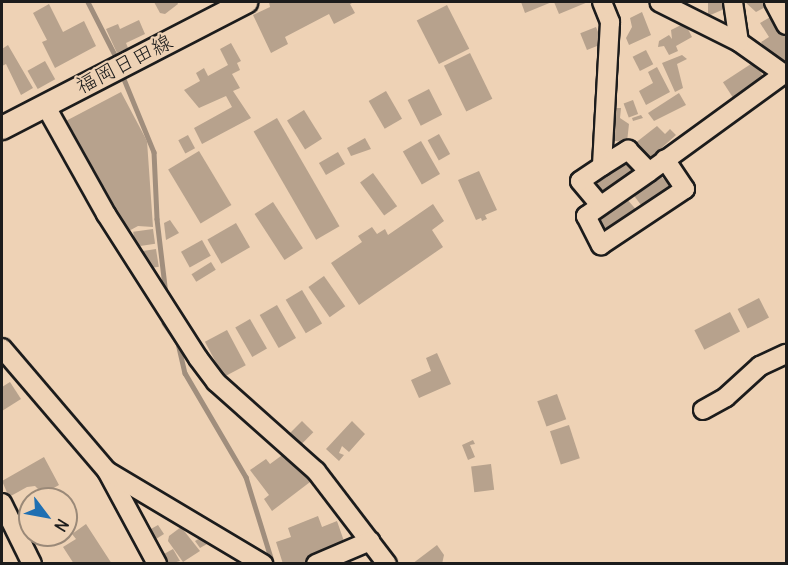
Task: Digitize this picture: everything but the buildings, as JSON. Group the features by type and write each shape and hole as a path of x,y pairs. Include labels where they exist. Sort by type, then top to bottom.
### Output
{"main road":[{"name":"福岡日田線","path":"4,120 45,105 246,2"}],"street":[{"path":"602,2 610,22 602,166"},
{"path":"659,2 740,42 785,73 665,159 649,172 586,216 601,245 685,189 665,159"},
{"path":"733,2 740,42"},
{"path":"774,2 786,25"},
{"path":"45,105 106,214 204,366 216,382 316,471 387,564"},
{"path":"600,205 580,181 628,150 649,172"},
{"path":"2,348 107,471 157,564"},
{"path":"703,410 726,397 760,366 786,354"},
{"path":"107,471 263,564"},
{"path":"2,502 32,564"},
{"path":"316,564 370,541"}],"waterway":[{"path":"88,2 115,55"},
{"path":"124,79 154,152 157,219 166,295"},
{"path":"164,323 178,343 185,373 246,477 273,564"}]}
